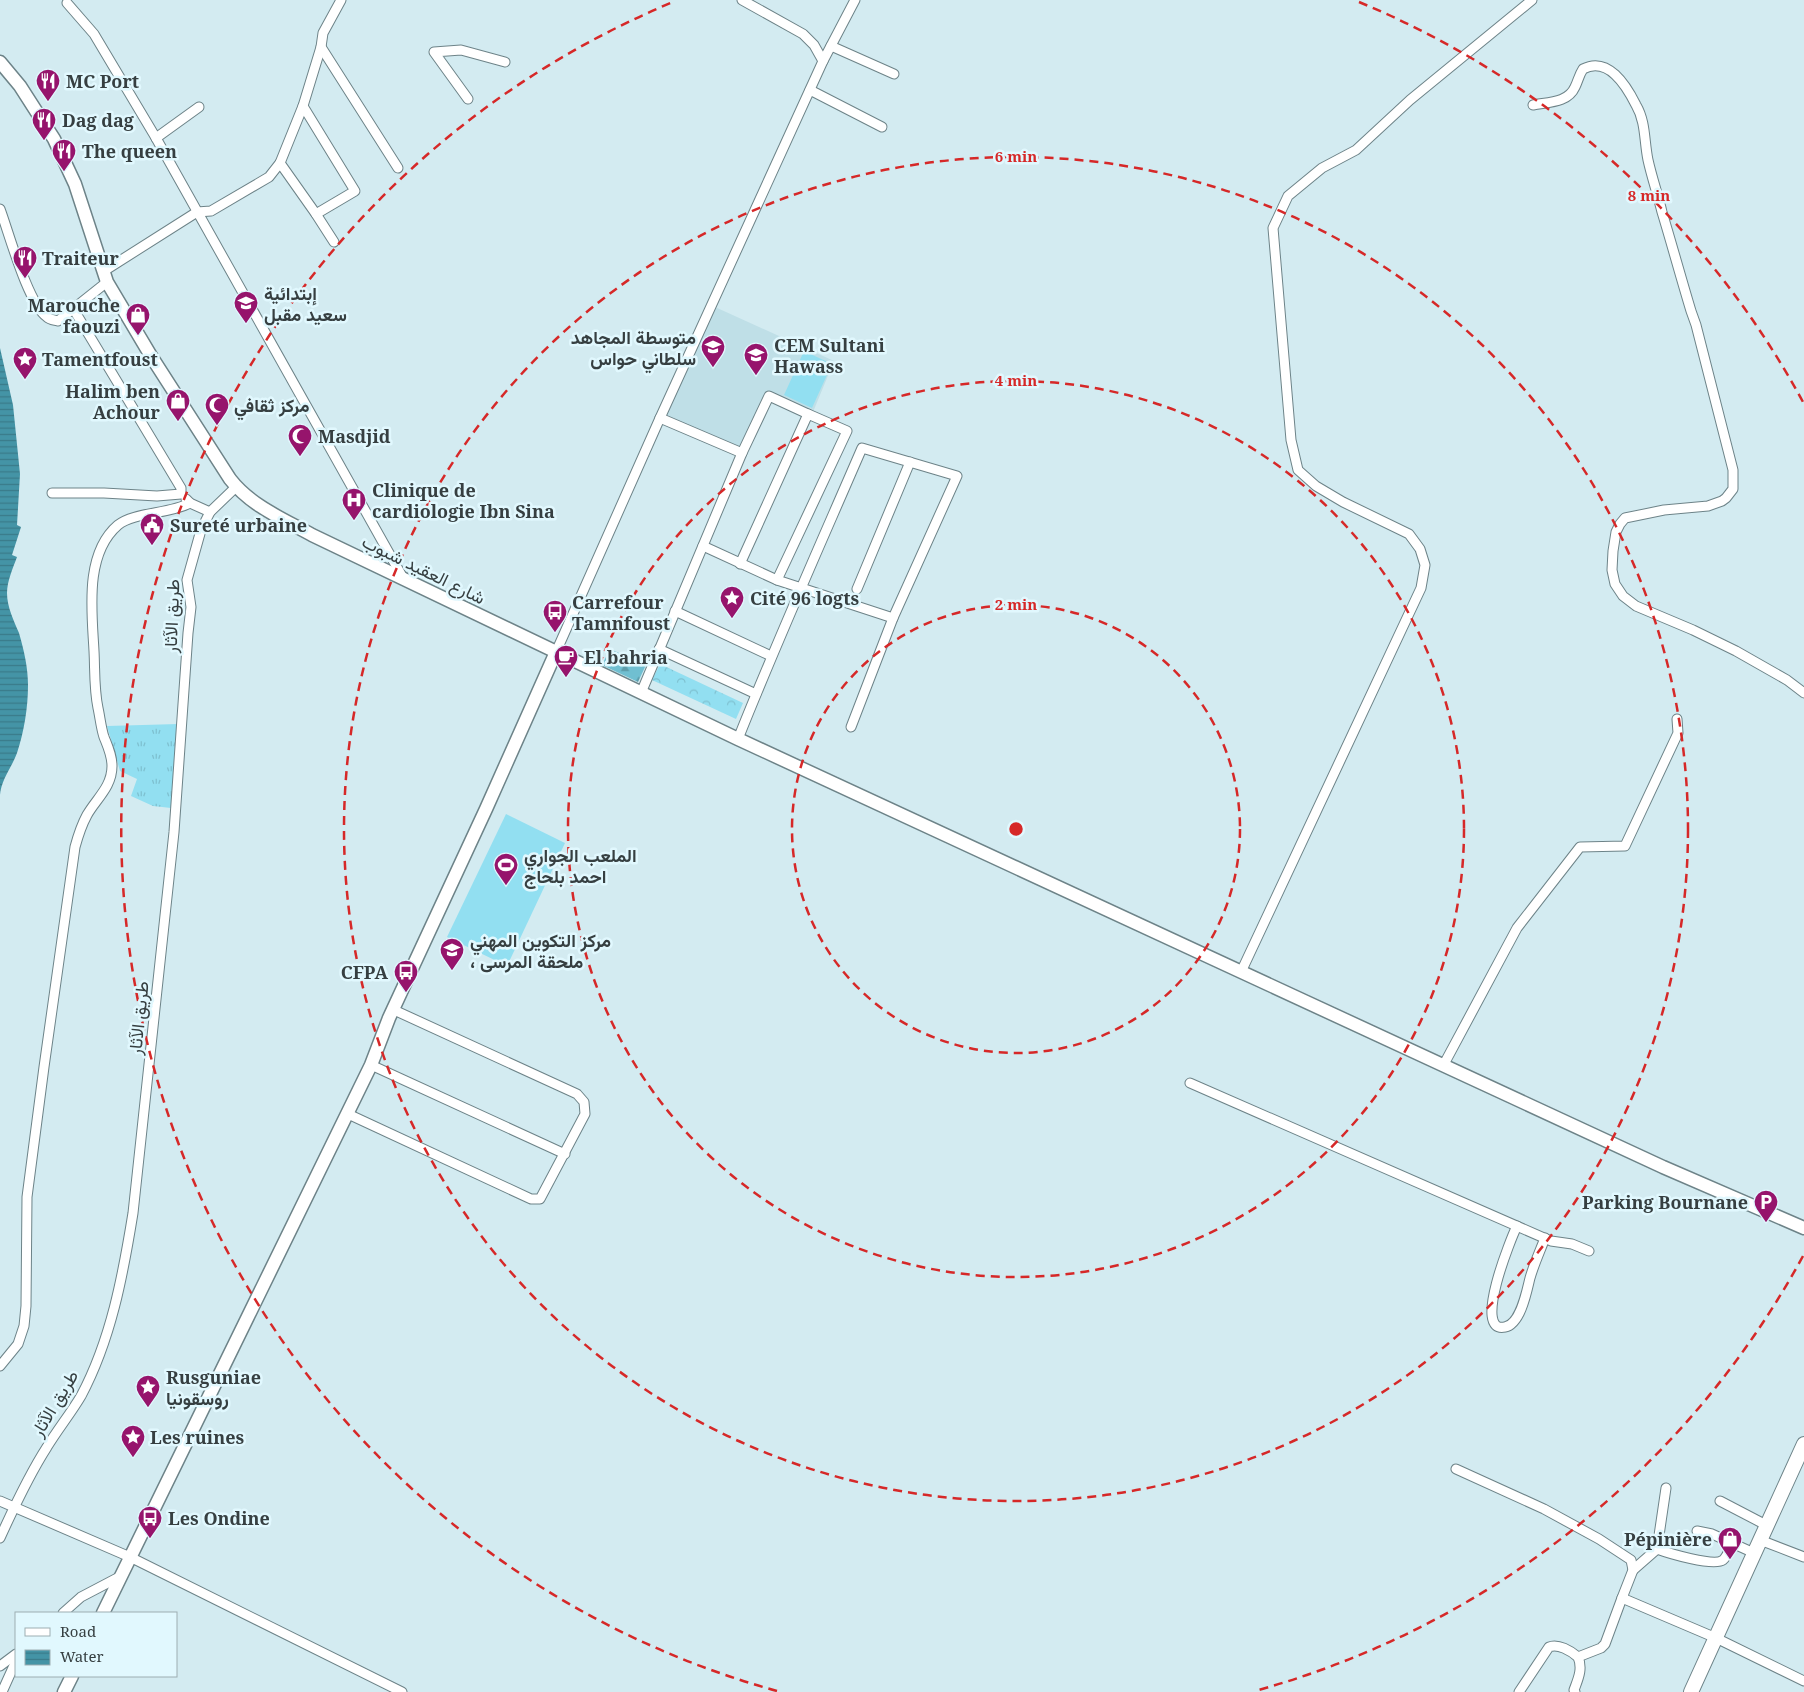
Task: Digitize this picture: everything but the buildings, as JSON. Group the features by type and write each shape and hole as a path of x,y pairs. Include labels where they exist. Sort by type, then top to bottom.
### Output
{"main road":[{"name":"شارع العقيد شبوب","path":"0,62 20,86 54,139 75,184 106,276 208,447 236,487 259,506 312,535 738,739 975,847 1662,1167 1804,1228"},
{"path":"103,1612 371,1066 394,1010 556,652"},
{"path":"1691,1692 1804,1444"},
{"path":"64,1692 72,1677"}],"street":[{"path":"0,209 29,290 41,311 48,318 58,321 74,310 106,276 197,212 211,211 269,177 280,163 303,106 321,47 323,33 340,0"},
{"path":"742,0 804,34 814,45 823,61"},
{"path":"556,652 660,418 823,61 855,0"},
{"path":"1241,972 1422,588 1425,566 1420,549 1409,534 1342,502 1316,486 1298,470 1290,440 1273,228 1288,196 1322,168 1356,150 1410,100 1532,0"},
{"path":"67,3 94,34 156,138 403,578"},
{"path":"832,46 894,74"},
{"path":"321,47 398,168"},
{"path":"468,99 434,52 461,50 505,62"},
{"path":"1533,105 1565,99 1571,94 1583,69 1589,66 1612,71 1620,79 1637,106 1643,121 1648,161 1696,325 1733,470 1733,489 1722,501 1708,506 1664,510 1625,518 1616,532 1612,570 1615,584 1623,596 1636,606 1693,630 1736,651 1787,680 1804,693"},
{"path":"810,90 882,127"},
{"path":"303,106 354,191 316,214"},
{"path":"156,138 199,107"},
{"path":"280,163 334,242"},
{"path":"74,310 181,488 180,508"},
{"path":"641,693 742,453 769,396 847,431 777,580"},
{"path":"740,564 808,414"},
{"path":"660,418 742,453"},
{"path":"738,739 771,656 862,448 957,476 893,618 851,727"},
{"path":"857,589 910,462"},
{"name":"طريق الآثار","path":"0,1538 14,1507 46,1448 81,1396 98,1357 124,1271 133,1214 174,832 191,607 187,580 201,530 210,512 236,487"},
{"path":"52,493 104,492 157,496 181,494 190,503 210,512"},
{"path":"0,1366 18,1344 24,1326 26,1306 27,1197 75,847 79,830 87,814 104,792 112,767 110,751 104,736 97,705 94,679 91,605 94,569 107,540 119,525 133,518 180,508 190,503"},
{"path":"704,546 777,580 893,618"},
{"path":"675,611 771,656"},
{"path":"659,649 756,694"},
{"path":"1443,1066 1517,928 1580,847 1625,846 1678,733 1677,719"},
{"path":"348,1114 530,1199 540,1199 543,1197 585,1114 584,1102 577,1094 394,1010"},
{"path":"371,1066 565,1154"},
{"path":"1190,1083 1551,1241 1572,1244 1589,1251"},
{"path":"1517,1226 1506,1250 1492,1305 1491,1317 1498,1326 1504,1328 1510,1325 1517,1316 1526,1297 1530,1279 1545,1238"},
{"path":"1456,1468 1544,1509 1598,1539 1631,1560 1633,1570"},
{"path":"1578,1657 1601,1648 1605,1644 1633,1570 1657,1550 1666,1488"},
{"path":"0,1500 130,1557 402,1692"},
{"path":"1720,1501 1766,1525"},
{"path":"1697,1531 1712,1534 1733,1542 1754,1554"},
{"path":"1760,1540 1804,1557"},
{"path":"1657,1550 1694,1560 1720,1561 1724,1559 1733,1542"},
{"path":"64,1612 80,1597 121,1576"},
{"path":"1622,1598 1803,1678"},
{"path":"1519,1692 1553,1645 1578,1657 1581,1666 1575,1692"},
{"path":"0,1666 15,1655"},
{"path":"2,1692 15,1663"}],"shaded area":[{"name":"CEM Sultani Hawass","path":"715,307 834,361 813,412 768,391 738,451 666,416"}],"green space":[{"path":"804,351 832,364 812,408 784,395"},
{"path":"610,649 646,665 638,682 602,665"},
{"path":"660,664 743,703 736,719 652,680"},
{"path":"178,724 171,808 153,806 131,796 137,779 120,771 107,726"},
{"path":"506,814 565,843 507,966 447,937"}],"water":[{"path":"0,348 13,405 20,474 17,525 21,527 12,555 17,557 10,575 7,598 9,609 23,646 28,685 22,737 17,753 2,784 0,795"}],"place":[{"name":"MC Port","path":"48,102"},
{"name":"Dag dag","path":"44,141"},
{"name":"The queen","path":"64,172"},
{"name":"Traiteur","path":"25,279"},
{"name":"إبتدائية سعيد مقبل","path":"246,324"},
{"name":"Marouche faouzi","path":"138,336"},
{"name":"متوسطة المجاهد سلطاني حواس","path":"713,368"},
{"name":"CEM Sultani Hawass","path":"756,376"},
{"name":"Tamentfoust","path":"25,380"},
{"name":"Halim ben Achour","path":"178,422"},
{"name":"مركز ثقافي","path":"217,426"},
{"name":"Masdjid","path":"300,457"},
{"name":"Clinique de cardiologie Ibn Sina","path":"354,521"},
{"name":"Sureté urbaine","path":"152,546"},
{"name":"Cité 96 logts","path":"732,619"},
{"name":"Carrefour Tamnfoust","path":"555,633"},
{"name":"El bahria","path":"566,678"},
{"name":"الملعب الجواري احمد بلحاج","path":"506,886"},
{"name":"مركز التكوين المهني ، ملحقة المرسى","path":"452,971"},
{"name":"CFPA","path":"406,993"},
{"name":"Parking Bournane","path":"1766,1223"},
{"name":"Rusguniae روسقونيا","path":"148,1408"},
{"name":"Les ruines","path":"133,1458"},
{"name":"Les Ondine","path":"150,1539"},
{"name":"Pépinière","path":"1730,1560"}]}
